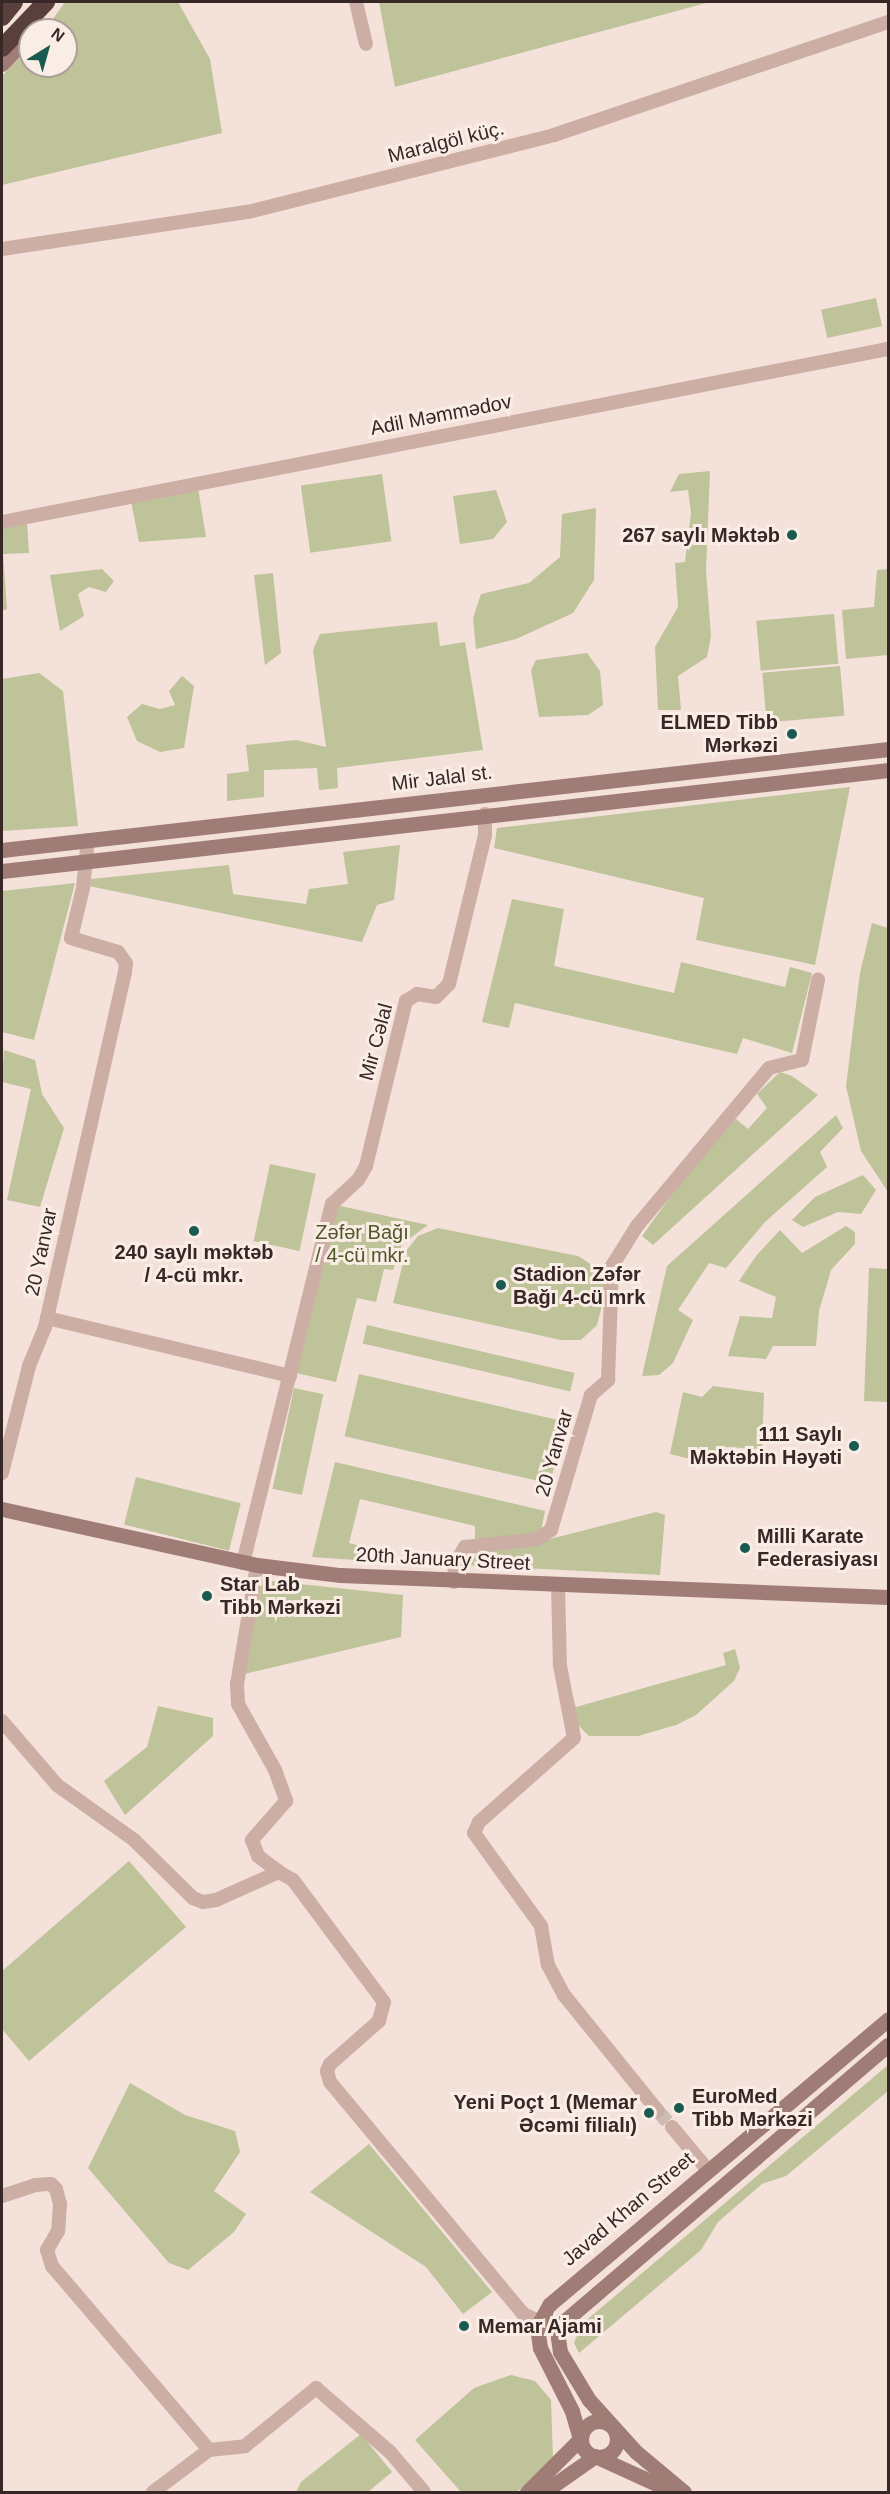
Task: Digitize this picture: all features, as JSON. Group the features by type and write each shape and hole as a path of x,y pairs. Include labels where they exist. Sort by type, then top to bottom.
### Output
{"highway":[{"path":"2,17 14,2"},
{"path":"2,48 46,2"}],"street":[{"path":"42,18 54,2"},
{"path":"356,2 366,44"},
{"name":"Maralgöl küç.","path":"2,249 248,212 520,143 888,22"},
{"path":"2,64 18,47"},
{"name":"Adil Məmmədov","path":"2,522 888,349"},
{"name":"Mir Jalal st.","path":"2,850 888,748"},
{"name":"Mir Jalal st.","path":"2,871 485,814 888,770"},
{"name":"Mir Cəlal","path":"290,1376 332,1204 363,1173 406,1001 417,994 436,997 449,984 485,835 485,814"},
{"path":"86,861 88,840"},
{"name":"20 Yanvar","path":"2,1473 29,1366 47,1318 126,963 112,948 71,938 86,861"},
{"name":"20 Yanvar","path":"454,1582 455,1564 465,1547 538,1539 551,1530 591,1395 608,1380 612,1266 637,1227 769,1068 802,1060 818,980"},
{"name":"20 Yanvar","path":"47,1318 290,1376"},
{"path":"290,1376 250,1564 237,1683 238,1704 275,1770 286,1801 252,1840 258,1856 293,1880 384,2002 379,2021 330,2064 327,2071 330,2082 523,2314 559,2330 558,2344 566,2367 613,2428 615,2446 607,2455 595,2456 544,2493"},
{"name":"20th January Street","path":"2,1509 250,1564 454,1582 888,1598"},
{"path":"558,1586 560,1666 574,1738 479,1822 474,1833 540,1926 548,1965 564,1995 658,2111"},
{"path":"2,1721 52,1780 135,1840 193,1898 203,1902 216,1900 279,1872"},
{"name":"Javad Khan Street","path":"539,2322 555,2299 888,2019"},
{"name":"Javad Khan Street","path":"559,2330 570,2313 888,2045"},
{"path":"672,2127 707,2169"},
{"path":"2,2196 35,2185 51,2184 56,2189 60,2204 58,2231 47,2250 52,2266 209,2450"},
{"path":"539,2322 540,2348 572,2411 586,2452 674,2493"},
{"path":"153,2493 209,2450 227,2446 245,2446 316,2388 390,2452 424,2493"},
{"path":"527,2493 580,2439 584,2428 593,2421 604,2422 613,2428 684,2493"}],"green space":[{"path":"65,2 178,2 210,59 222,133 2,185 2,76 18,59 18,78 78,78 78,18 54,18"},
{"path":"379,2 710,2 395,87"},
{"path":"876,298 882,326 827,338 821,310"},
{"path":"710,471 706,570 711,636 707,657 678,676 681,710 658,710 655,647 678,607 675,563 685,562 691,513 688,490 670,492 679,474"},
{"path":"382,474 391,541 310,553 301,485"},
{"path":"198,488 206,537 139,542 131,501"},
{"path":"496,490 507,522 493,539 460,544 453,496"},
{"path":"596,508 594,580 573,613 516,639 476,649 473,618 481,594 529,583 560,557 562,514"},
{"path":"27,522 29,553 3,554 7,609 2,611 2,527"},
{"path":"102,569 114,581 106,592 89,587 78,594 84,616 60,631 50,575"},
{"path":"888,569 888,655 846,659 842,610 874,607 877,570"},
{"path":"273,573 281,653 265,665 254,575"},
{"path":"834,614 838,664 761,671 756,621"},
{"path":"437,622 440,646 465,642 483,750 337,768 338,788 319,790 317,768 264,770 264,797 227,801 227,774 249,771 246,745 296,740 326,747 313,650 320,634"},
{"path":"587,653 600,671 603,705 588,715 539,717 531,670 536,660"},
{"path":"840,666 844,716 767,723 762,673"},
{"path":"39,673 63,691 78,826 2,831 2,679"},
{"path":"182,676 194,686 184,748 160,752 137,741 127,717 142,704 160,709 175,705 169,691"},
{"path":"850,787 815,965 696,940 704,898 494,848 497,828"},
{"path":"400,845 394,900 377,905 362,942 89,886 91,879 229,865 233,894 306,904 309,889 348,884 343,852"},
{"path":"75,883 34,1040 2,1032 2,891"},
{"path":"512,899 564,909 554,966 674,993 681,962 785,987 790,967 812,973 792,1053 743,1038 737,1054 515,1003 509,1028 482,1022"},
{"path":"872,923 888,928 888,1192 861,1151 846,1086 860,973"},
{"path":"4,1050 35,1060 42,1094 64,1128 40,1207 7,1200 31,1089 2,1082"},
{"path":"780,1072 792,1076 818,1095 653,1245 642,1236 696,1161 736,1119 748,1129 767,1108 757,1094"},
{"path":"836,1115 843,1128 820,1152 827,1167 765,1222 726,1268 709,1263 678,1310 693,1320 673,1363 659,1375 642,1376 667,1266"},
{"path":"270,1164 316,1174 300,1251 254,1241"},
{"path":"863,1175 876,1190 861,1214 838,1212 803,1227 792,1220 815,1197"},
{"name":"Zəfər Bağı / 4-cü mkr.","path":"336,1205 428,1225 402,1244 393,1270 384,1269 376,1302 357,1298 336,1382 296,1373"},
{"path":"846,1226 855,1232 855,1244 831,1270 819,1311 816,1346 773,1346 766,1359 728,1356 740,1316 772,1318 776,1297 739,1281 756,1256 780,1230 802,1253"},
{"name":"Stadion Zəfər Bağı 4-cü mrk","path":"438,1228 578,1256 589,1263 604,1279 606,1290 597,1325 581,1340 561,1340 393,1303 406,1251 418,1236"},
{"path":"869,1268 888,1269 888,1402 864,1401"},
{"path":"367,1325 575,1373 570,1391 363,1344"},
{"path":"359,1374 565,1421 550,1484 345,1436"},
{"path":"713,1386 764,1393 762,1449 723,1447 715,1465 670,1454 683,1392 702,1397"},
{"path":"294,1388 323,1394 302,1495 273,1489"},
{"path":"335,1462 545,1511 540,1536 546,1540 656,1512 665,1515 660,1575 463,1565 475,1550 475,1526 360,1499 349,1543 387,1553 384,1562 312,1557"},
{"path":"136,1477 241,1503 229,1551 124,1525"},
{"path":"262,1580 403,1595 401,1637 244,1674"},
{"path":"735,1649 740,1668 734,1681 696,1715 676,1725 638,1736 589,1736 577,1724 569,1687 576,1707 726,1665 723,1653"},
{"path":"158,1706 213,1718 213,1736 125,1815 104,1781 147,1747"},
{"path":"129,1861 186,1927 29,2061 2,2029 2,1971"},
{"path":"888,2065 888,2091 786,2176 762,2184 718,2222 701,2250 579,2353 574,2343 582,2324"},
{"path":"130,2083 185,2115 235,2131 240,2152 214,2191 246,2214 234,2232 188,2270 169,2263 88,2168"},
{"path":"369,2144 492,2292 463,2314 426,2267 310,2192"},
{"path":"511,2375 535,2381 551,2400 553,2459 517,2492 461,2492 415,2440 474,2388"},
{"path":"361,2434 392,2472 368,2492 296,2492 301,2482"}],"tunnel":[{"path":"658,2111 672,2127"}],"place":[{"name":"267 saylı Məktəb","path":"792,535"},
{"name":"ELMED Tibb Mərkəzi","path":"792,734"},
{"name":"240 saylı məktəb / 4-cü mkr.","path":"194,1231"},
{"name":"Stadion Zəfər Bağı 4-cü mrk","path":"501,1285"},
{"name":"111 Saylı Məktəbin Həyəti","path":"854,1446"},
{"name":"Milli Karate Federasiyası","path":"745,1548"},
{"name":"Star Lab Tibb Mәrkәzi","path":"207,1596"},
{"name":"EuroMed Tibb Mərkəzi","path":"679,2108"},
{"name":"Yeni Poçt 1 (Memar Əcəmi filialı)","path":"649,2113"},
{"name":"Memar Ajami","path":"464,2326"}]}
